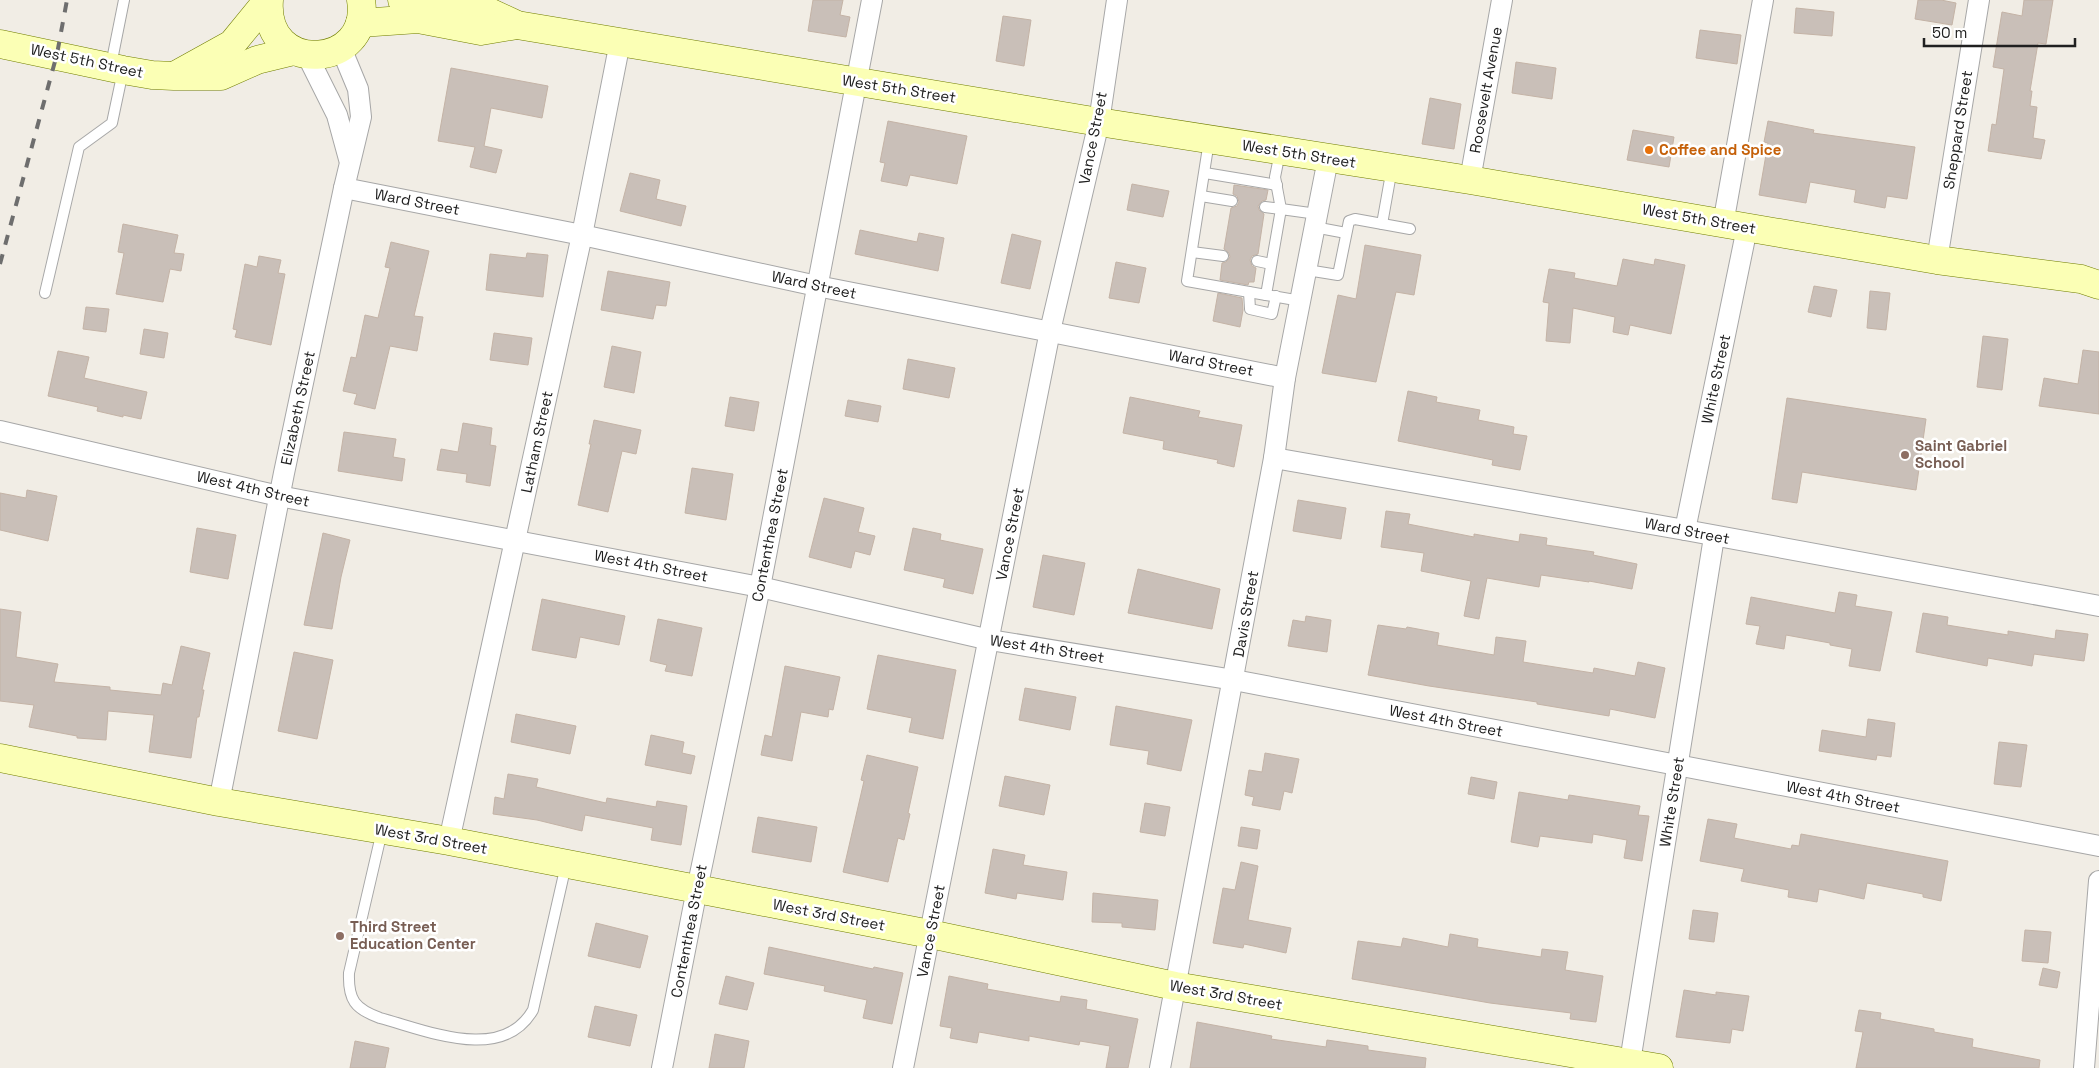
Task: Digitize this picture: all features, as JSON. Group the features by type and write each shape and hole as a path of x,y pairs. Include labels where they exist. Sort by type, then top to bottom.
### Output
{"main road":[{"path":"268,0 268,13 272,29 281,42 301,53"},
{"path":"174,76 232,44 268,0"},
{"name":"West 5th Street","path":"402,0 487,11 517,26"},
{"name":"West 5th Street","path":"361,12 481,31 517,26 1209,140 1470,180 1937,260 2093,279"},
{"path":"341,48 353,37 361,12"},
{"name":"West 5th Street","path":"0,44 117,68 174,76 221,76 257,60 301,53 326,55 341,48"},
{"name":"West 3rd Street","path":"0,758 219,802 449,842 930,934 1175,986 1630,1065 1659,1068"}],"street":[{"name":"Contenthea Street","path":"662,1068 760,587 855,81 872,0"},
{"name":"Vance Street","path":"903,1068 990,640 1050,331 1099,122 1117,0"},
{"name":"Roosevelt Avenue","path":"1470,180 1502,0"},
{"name":"White Street","path":"1685,530 1735,226 1763,0"},
{"name":"Sheppard Street","path":"1937,260 1979,0"},
{"name":"Latham Street","path":"449,842 582,235 620,42"},
{"name":"Elizabeth Street","path":"219,802 280,496 344,188 361,117 358,89 341,48"},
{"name":"Elizabeth Street","path":"301,53 337,114 350,161"},
{"name":"Davis Street","path":"1160,1068 1234,680 1274,458 1285,378 1328,159"},
{"name":"Ward Street","path":"344,188 582,235 817,286 1285,378"},
{"name":"West 4th Street","path":"0,431 280,496 760,587 990,640 1234,680 2099,846"},
{"name":"Ward Street","path":"1274,458 1685,530 1714,537 2099,606"},
{"name":"White Street","path":"1630,1065 1714,537"},
{"path":"2084,1068 2099,881"}],"lane":[{"path":"45,293 79,146 112,123 124,0"},
{"path":"1209,140 1187,281 1301,301"},
{"path":"1249,292 1250,309 1272,314 1271,264 1281,209 1275,177 1280,151"},
{"path":"1382,224 1392,168"},
{"path":"1205,173 1277,185"},
{"path":"1201,196 1232,201"},
{"path":"1265,207 1281,209 1316,220 1346,233"},
{"path":"1307,270 1338,275 1349,221 1355,219 1410,229"},
{"path":"1192,252 1223,256"},
{"path":"1257,261 1271,264"},
{"path":"382,830 349,973 348,989 352,1002 368,1014 380,1018 470,1040 500,1037 526,1023 533,1010 566,864"}],"building":[{"path":"813,0 843,0 840,15 850,17 846,37 808,31"},
{"path":"1918,0 1941,0 1956,3 1952,25 1915,19"},
{"path":"2024,0 2053,0 2046,44 2038,43 2030,91 2032,91 2030,106 2037,107 2033,138 2045,140 2041,159 1988,151 1992,124 1996,125 2004,69 1993,67 2002,12 2022,16"},
{"path":"1796,8 1834,12 1832,36 1794,33"},
{"path":"1003,16 1031,20 1024,66 996,61"},
{"path":"1700,30 1741,35 1737,64 1696,58"},
{"path":"1516,62 1556,68 1552,99 1512,93"},
{"path":"451,68 548,86 542,118 491,108 484,146 502,150 496,173 470,167 475,147 438,141"},
{"path":"1430,98 1461,104 1454,149 1422,144"},
{"path":"888,121 967,136 957,184 910,175 907,186 881,181 885,163 880,162"},
{"path":"1768,121 1814,130 1813,133 1915,147 1907,199 1887,196 1885,208 1854,202 1856,190 1810,182 1806,203 1759,195 1768,143 1764,142"},
{"path":"1633,130 1674,137 1669,167 1627,160"},
{"path":"630,173 660,180 656,199 686,206 681,226 620,211"},
{"path":"1132,184 1169,191 1163,217 1127,210"},
{"path":"1234,185 1268,190 1266,200 1262,201 1258,206 1259,210 1264,214 1258,254 1252,256 1250,260 1252,266 1256,268 1254,282 1249,282 1248,285 1220,280 1222,263 1226,262 1230,257 1229,253 1224,249 1231,208 1237,206 1239,202 1237,196 1233,194"},
{"path":"123,224 178,235 174,253 184,254 181,271 170,269 163,302 116,294 124,253 118,252"},
{"path":"860,230 917,242 919,233 944,238 938,271 855,254"},
{"path":"1012,234 1041,241 1030,289 1001,283"},
{"path":"391,242 429,251 414,316 423,317 417,351 390,346 375,409 354,404 357,394 343,391 351,357 356,358 365,315 378,318 390,268 385,267"},
{"path":"1365,245 1421,255 1414,295 1396,292 1376,382 1322,373 1338,295 1356,299"},
{"path":"527,253 548,255 543,297 486,290 490,254 526,258"},
{"path":"259,256 281,260 278,273 285,274 271,345 235,337 237,330 233,329 245,264 257,267"},
{"path":"1623,259 1654,265 1655,259 1685,265 1671,334 1630,325 1628,335 1613,332 1615,317 1573,308 1570,343 1546,341 1549,303 1543,302 1549,269 1575,273 1574,278 1617,286"},
{"path":"1116,262 1146,268 1139,303 1109,298"},
{"path":"608,271 670,282 666,306 656,305 653,319 601,310"},
{"path":"1814,286 1837,290 1831,317 1808,312"},
{"path":"1870,291 1890,293 1886,330 1867,328"},
{"path":"1218,293 1242,298 1243,310 1240,327 1213,321"},
{"path":"86,307 109,309 106,332 83,329"},
{"path":"144,329 168,333 164,358 140,354"},
{"path":"494,333 532,338 528,365 490,360"},
{"path":"1983,336 2008,339 2002,390 1977,387"},
{"path":"612,346 641,352 634,393 604,387"},
{"path":"2083,350 2099,352 2099,414 2039,406 2044,378 2078,384"},
{"path":"58,351 89,357 84,378 147,392 141,419 97,411 98,407 48,396"},
{"path":"908,359 955,368 949,398 903,389"},
{"path":"1408,391 1437,397 1436,402 1480,410 1478,420 1514,427 1513,434 1527,436 1520,470 1492,465 1493,460 1398,441"},
{"path":"730,397 759,402 754,431 725,426"},
{"path":"1130,397 1200,411 1198,417 1242,425 1234,467 1217,463 1218,460 1163,449 1164,441 1123,433"},
{"path":"1787,398 1926,419 1916,490 1802,472 1797,503 1772,499"},
{"path":"848,400 881,406 878,422 845,416"},
{"path":"594,420 641,430 636,454 622,451 608,512 578,505"},
{"path":"463,423 492,428 490,445 496,446 490,486 466,482 467,474 437,470 441,449 458,452"},
{"path":"344,432 396,439 393,457 405,459 402,481 338,471"},
{"path":"692,468 733,474 726,520 685,513"},
{"path":"27,490 57,496 48,541 0,530 0,493 26,498"},
{"path":"824,498 864,508 858,532 875,536 870,555 855,551 851,568 809,557"},
{"path":"1298,500 1346,508 1341,539 1293,531"},
{"path":"1386,511 1410,514 1408,524 1474,537 1474,534 1519,542 1520,534 1547,538 1546,545 1594,552 1593,555 1637,564 1632,589 1541,575 1539,587 1487,578 1479,619 1464,616 1471,581 1421,571 1424,553 1381,547"},
{"path":"197,528 236,535 228,579 190,572"},
{"path":"913,528 941,534 940,540 983,549 973,594 943,587 945,579 904,570"},
{"path":"323,533 350,540 332,629 304,625"},
{"path":"1043,555 1085,563 1074,615 1033,607"},
{"path":"1138,569 1220,589 1212,629 1128,613"},
{"path":"1839,592 1857,595 1855,606 1892,612 1880,671 1849,666 1852,649 1830,645 1830,643 1786,635 1784,649 1756,644 1760,626 1746,624 1751,597 1835,613"},
{"path":"542,599 625,616 619,645 580,637 576,658 532,650"},
{"path":"0,609 21,612 16,657 58,664 54,682 110,687 110,690 161,695 163,683 172,685 181,646 210,653 191,758 149,752 154,715 108,711 106,740 77,738 77,736 29,727 34,705 0,701"},
{"path":"1923,613 1948,617 1947,625 2008,635 2008,631 2055,639 2056,630 2088,634 2084,661 2034,654 2032,666 1988,658 1987,666 1916,652"},
{"path":"1306,616 1331,620 1327,652 1288,646 1293,620 1305,622"},
{"path":"658,619 702,628 692,676 665,671 667,665 650,661"},
{"path":"1378,625 1406,629 1407,627 1439,633 1437,645 1494,655 1496,637 1526,641 1523,662 1593,673 1594,668 1635,676 1638,662 1665,668 1655,718 1610,709 1609,716 1537,704 1537,702 1368,675"},
{"path":"294,652 333,660 317,739 278,731"},
{"path":"878,655 956,670 943,739 909,732 912,718 867,709"},
{"path":"785,666 840,677 833,710 829,709 828,717 801,712 792,761 761,755 765,735 772,737"},
{"path":"1025,688 1076,697 1070,730 1019,720"},
{"path":"1116,706 1192,720 1181,771 1147,764 1149,751 1110,745"},
{"path":"516,714 576,726 570,754 511,742"},
{"path":"1868,719 1895,723 1891,757 1877,755 1876,760 1819,751 1822,730 1866,737"},
{"path":"651,735 684,742 682,753 695,756 691,774 645,765"},
{"path":"1999,742 2027,745 2021,787 1994,784"},
{"path":"1265,753 1299,759 1292,793 1284,791 1280,810 1252,805 1254,797 1245,795 1249,770 1262,772"},
{"path":"867,755 918,767 904,840 898,838 888,882 843,872 864,781 861,780"},
{"path":"508,774 538,779 536,787 606,803 607,798 656,807 657,801 687,806 681,845 651,840 653,828 585,815 582,831 537,820 493,814 495,797 504,799"},
{"path":"1005,776 1050,785 1044,815 999,806"},
{"path":"1471,777 1497,782 1494,799 1468,794"},
{"path":"1519,792 1568,800 1569,795 1640,806 1638,815 1649,816 1642,861 1624,858 1627,840 1593,834 1592,843 1540,836 1538,847 1511,842"},
{"path":"1145,803 1170,807 1165,836 1140,832"},
{"path":"758,817 817,827 811,862 752,852"},
{"path":"1708,819 1737,824 1734,838 1791,849 1792,845 1799,846 1801,834 1948,861 1941,901 1923,897 1923,894 1867,883 1864,899 1819,889 1817,902 1788,897 1789,890 1741,881 1744,869 1700,861"},
{"path":"1241,827 1260,830 1257,849 1238,846"},
{"path":"993,849 1025,855 1023,865 1067,872 1063,900 1017,893 1016,899 985,893"},
{"path":"1241,862 1258,866 1248,920 1291,928 1286,953 1244,944 1243,948 1213,943 1223,888 1235,890"},
{"path":"1093,893 1158,900 1155,930 1122,927 1122,923 1092,922"},
{"path":"1693,910 1718,913 1714,942 1689,939"},
{"path":"596,923 648,936 640,968 588,956"},
{"path":"2025,930 2051,932 2048,963 2022,961"},
{"path":"1450,934 1478,939 1477,947 1541,957 1542,949 1568,952 1565,970 1603,976 1596,1022 1570,1019 1571,1013 1490,1003 1352,979 1358,941 1401,947 1403,938 1448,947"},
{"path":"769,947 873,969 874,967 903,973 892,1024 863,1018 867,1000 824,991 825,986 764,974"},
{"path":"2043,968 2060,972 2057,988 2039,985"},
{"path":"726,976 754,983 747,1010 719,1004"},
{"path":"949,976 988,984 987,989 1060,1002 1061,996 1087,1000 1086,1009 1138,1019 1128,1068 1106,1068 1110,1046 1080,1041 1079,1045 1029,1036 1029,1041 979,1032 977,1043 950,1038 952,1028 940,1026"},
{"path":"1684,990 1716,995 1716,992 1749,996 1743,1031 1732,1029 1730,1043 1676,1037"},
{"path":"595,1006 637,1015 630,1046 588,1037"},
{"path":"1859,1010 1881,1013 1880,1019 1934,1029 1934,1032 1973,1039 1972,1047 2040,1060 2039,1068 1856,1068 1863,1032 1855,1031"},
{"path":"1197,1022 1272,1036 1271,1039 1326,1047 1327,1040 1368,1046 1368,1050 1426,1058 1425,1068 1190,1068"},
{"path":"715,1034 749,1041 744,1068 709,1068"},
{"path":"355,1041 389,1048 385,1068 350,1068"}],"railway":[{"path":"0,264 57,54 67,0"}],"place":[{"name":"Coffee and Spice","path":"1649,150"},
{"name":"Saint Gabriel School","path":"1905,455"},
{"name":"Third Street Education Center","path":"340,936"}]}
